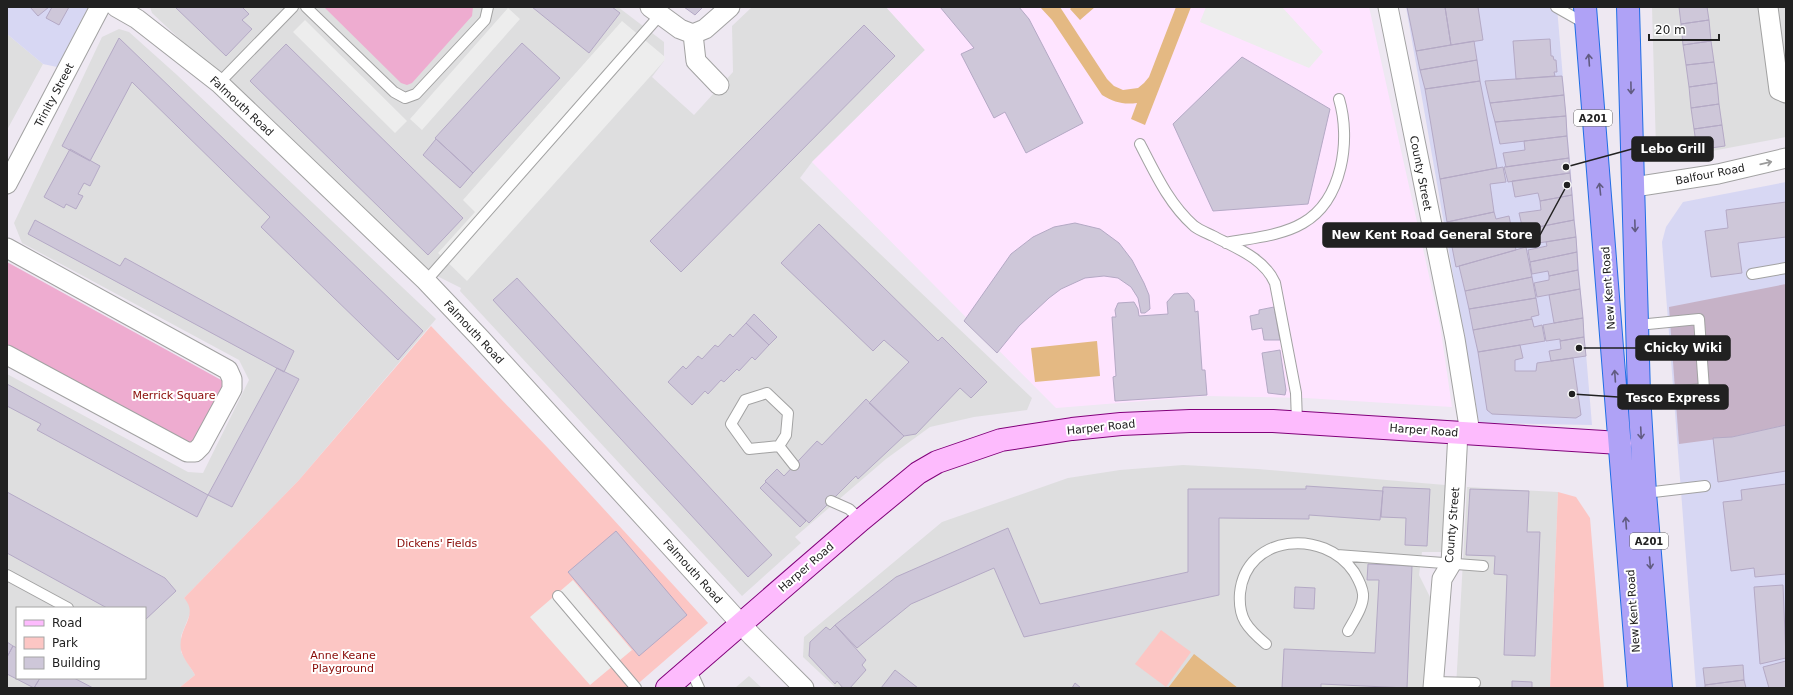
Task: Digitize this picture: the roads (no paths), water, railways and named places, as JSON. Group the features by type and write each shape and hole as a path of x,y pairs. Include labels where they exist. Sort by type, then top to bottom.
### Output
{"highway":[{"name":"New Kent Road","path":"1628,7 1639,394 1645,493 1661,688"},
{"name":"New Kent Road","path":"1586,16 1639,688"}],"main road":[{"name":"Harper Road","path":"667,688 860,520 918,473 937,462 1001,440 1072,429 1121,424 1190,421 1297,422 1620,443"}],"street":[{"name":"Trinity Street","path":"8,178 100,7"},
{"name":"Falmouth Road","path":"116,7 137,19 219,83 426,282 481,338 741,624 804,688"},
{"path":"655,11 680,29 693,34 705,29 730,7"},
{"name":"County Street","path":"1388,7 1455,339 1464,433 1451,564 1442,579 1434,685"},
{"path":"1768,7 1780,90 1786,93"},
{"path":"693,34 696,61 719,85"},
{"name":"Balfour Road","path":"1634,187 1718,174 1786,158"},
{"path":"7,248 228,370 232,379 232,389 201,446 195,452 187,452 7,355"}],"lane":[{"path":"219,83 293,7"},
{"path":"306,7 394,92 405,98 416,94 485,20 488,7"},
{"path":"1556,7 1586,16"},
{"path":"426,282 655,11"},
{"path":"1226,243 1279,232 1304,223 1323,206 1335,184 1342,159 1345,132 1343,114 1339,99"},
{"path":"1140,144 1164,190 1182,214 1195,227 1243,251 1259,262 1270,273 1275,284 1296,394 1297,422"},
{"path":"1752,274 1786,268"},
{"path":"1638,325 1699,319 1704,389 1639,394"},
{"path":"767,393 788,412 786,435 779,446 749,449 731,424 745,400 767,393"},
{"path":"779,446 794,465"},
{"path":"1645,493 1705,486"},
{"path":"830,501 849,509 860,520"},
{"path":"1266,644 1253,633 1243,621 1239,606 1241,582 1247,569 1270,548 1286,544 1307,543 1337,555 1483,566"},
{"path":"1337,555 1349,566 1360,581 1363,595 1357,615 1348,631"},
{"path":"7,576 66,607"},
{"path":"558,596 636,688"},
{"path":"690,668 699,688"},
{"path":"1434,685 1475,683"}],"place":[{"name":"Lebo Grill","path":"1566,167"},
{"name":"New Kent Road General Store","path":"1567,185"},
{"name":"Chicky Wiki","path":"1579,348"},
{"name":"Tesco Express","path":"1572,394"}],"park label":[{"name":"Merrick Square","path":"174,395"},
{"name":"Dickens' Fields","path":"437,543"},
{"name":"Anne Keane Playground","path":"343,661"}]}
